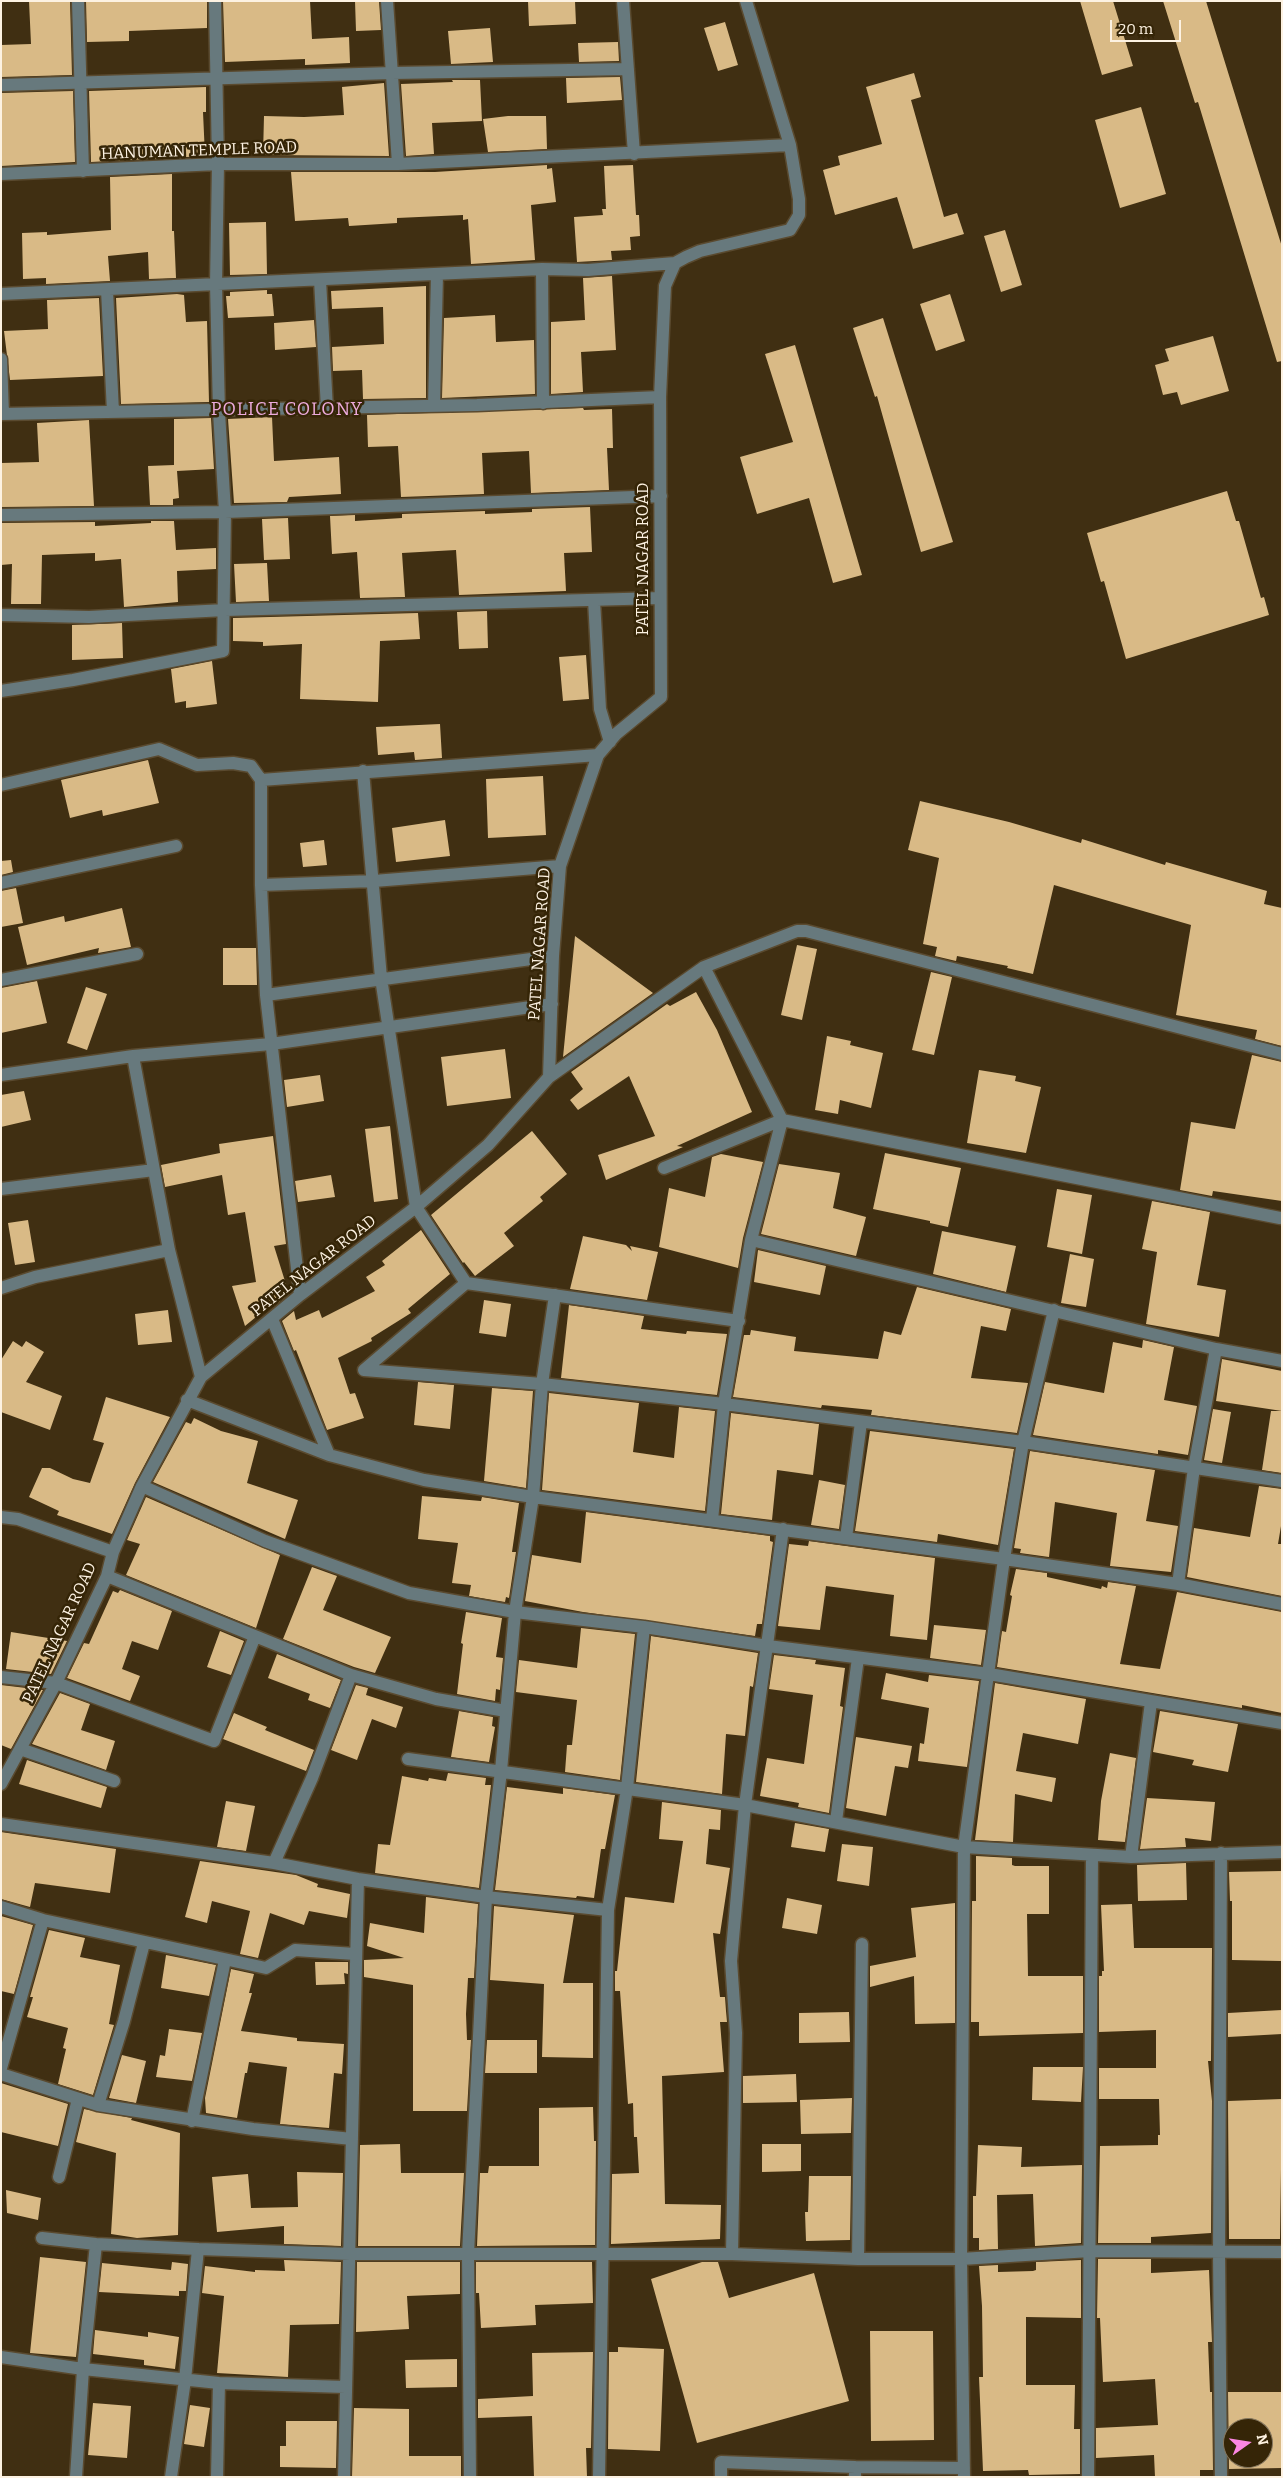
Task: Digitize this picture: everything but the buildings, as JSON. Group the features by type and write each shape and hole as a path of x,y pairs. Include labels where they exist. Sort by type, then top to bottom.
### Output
{"street":[{"path":"78,1 82,84 83,171"},
{"path":"1,691 73,680 223,651 225,512 219,412 216,284 218,164 215,1"},
{"path":"387,1 398,164"},
{"path":"623,1 634,154"},
{"path":"1,294 542,269 588,270 675,263 700,251 790,230 799,215 799,199 790,145 746,1"},
{"path":"1,85 628,69"},
{"name":"HANUMAN TEMPLE ROAD","path":"1,174 218,164 398,164 790,145"},
{"name":"PATEL NAGAR ROAD","path":"1,1784 56,1683 107,1576 113,1552 142,1486 187,1400 201,1378 300,1295 416,1207 488,1144 549,1077 553,956 560,866 598,755 661,697 660,397 665,286 675,263"},
{"path":"542,269 543,403"},
{"path":"434,406 437,274"},
{"path":"320,280 327,409"},
{"path":"107,290 113,412"},
{"path":"1,359 2,414 219,412 543,403 660,397"},
{"path":"1,515 225,512 661,496"},
{"path":"1,615 89,617 225,610 660,598"},
{"path":"594,600 600,709 610,742"},
{"path":"1,785 159,749 197,764 233,763 251,766 260,780 261,884 266,995 270,1044 300,1295"},
{"path":"260,780 598,755"},
{"path":"363,771 381,978 416,1207 466,1284"},
{"path":"1,884 176,846"},
{"path":"261,884 374,881 560,866"},
{"path":"549,1077 704,967 797,931 806,931 1282,1054"},
{"path":"1,980 137,954"},
{"path":"266,995 553,956"},
{"path":"704,967 782,1120 751,1240 724,1404 712,1520"},
{"path":"1,1076 133,1056 270,1044 552,1004"},
{"path":"133,1056 169,1250 201,1378"},
{"path":"664,1168 782,1120 1280,1218"},
{"path":"1,1189 154,1170"},
{"path":"751,1240 1054,1310 1216,1350 1282,1360"},
{"path":"1,1288 35,1277 169,1250"},
{"path":"739,1321 466,1284 364,1370 542,1384 724,1404 1023,1442 1282,1481"},
{"path":"470,2477 468,2254 486,1897 501,1771 514,1612 533,1497 542,1384 555,1295"},
{"path":"721,2477 720,2462 855,2472 964,2472 961,2258 964,1847 1004,1558 1023,1442 1054,1310"},
{"path":"272,1318 329,1455"},
{"path":"1178,1584 1194,1468 1216,1350"},
{"path":"187,1400 329,1455 424,1480 533,1497 1004,1558 1178,1584 1282,1604"},
{"path":"846,1538 861,1422"},
{"path":"142,1486 265,1541 409,1593 514,1612 644,1627 768,1646 989,1674 1282,1723"},
{"path":"1,1517 18,1519 113,1552"},
{"path":"732,2254 736,2033 731,1961 745,1805 783,1529"},
{"path":"107,1576 351,1675 436,1699 506,1711"},
{"path":"598,2477 608,1910 627,1788 644,1627"},
{"path":"1,1677 56,1683 214,1741 255,1636"},
{"path":"836,1822 858,1658"},
{"path":"274,1863 312,1778 351,1675"},
{"path":"1131,1857 1151,1702"},
{"path":"20,1749 114,1781"},
{"path":"408,1759 745,1805 964,1847 1131,1857 1282,1852"},
{"path":"1,1824 274,1863 358,1879 486,1897 608,1910"},
{"path":"1220,2477 1221,1853"},
{"path":"1088,2477 1092,1856"},
{"path":"344,2477 358,1879"},
{"path":"1,1907 43,1920 266,1968 295,1950 356,1954"},
{"path":"1,2068 43,1920"},
{"path":"98,2105 124,2021 144,1943"},
{"path":"858,2259 862,1944"},
{"path":"192,2121 225,1960"},
{"path":"1,2074 98,2105 192,2121 352,2139"},
{"path":"59,2177 78,2099"},
{"path":"42,2238 96,2244 350,2254 732,2254 858,2259 961,2258 1090,2250 1282,2252"},
{"path":"76,2477 83,2369 96,2244"},
{"path":"171,2477 185,2380 198,2249"},
{"path":"1,2357 83,2369 219,2383 345,2387"},
{"path":"217,2477 219,2383"}],"district":[{"name":"POLICE COLONY","path":"287,410"}]}
